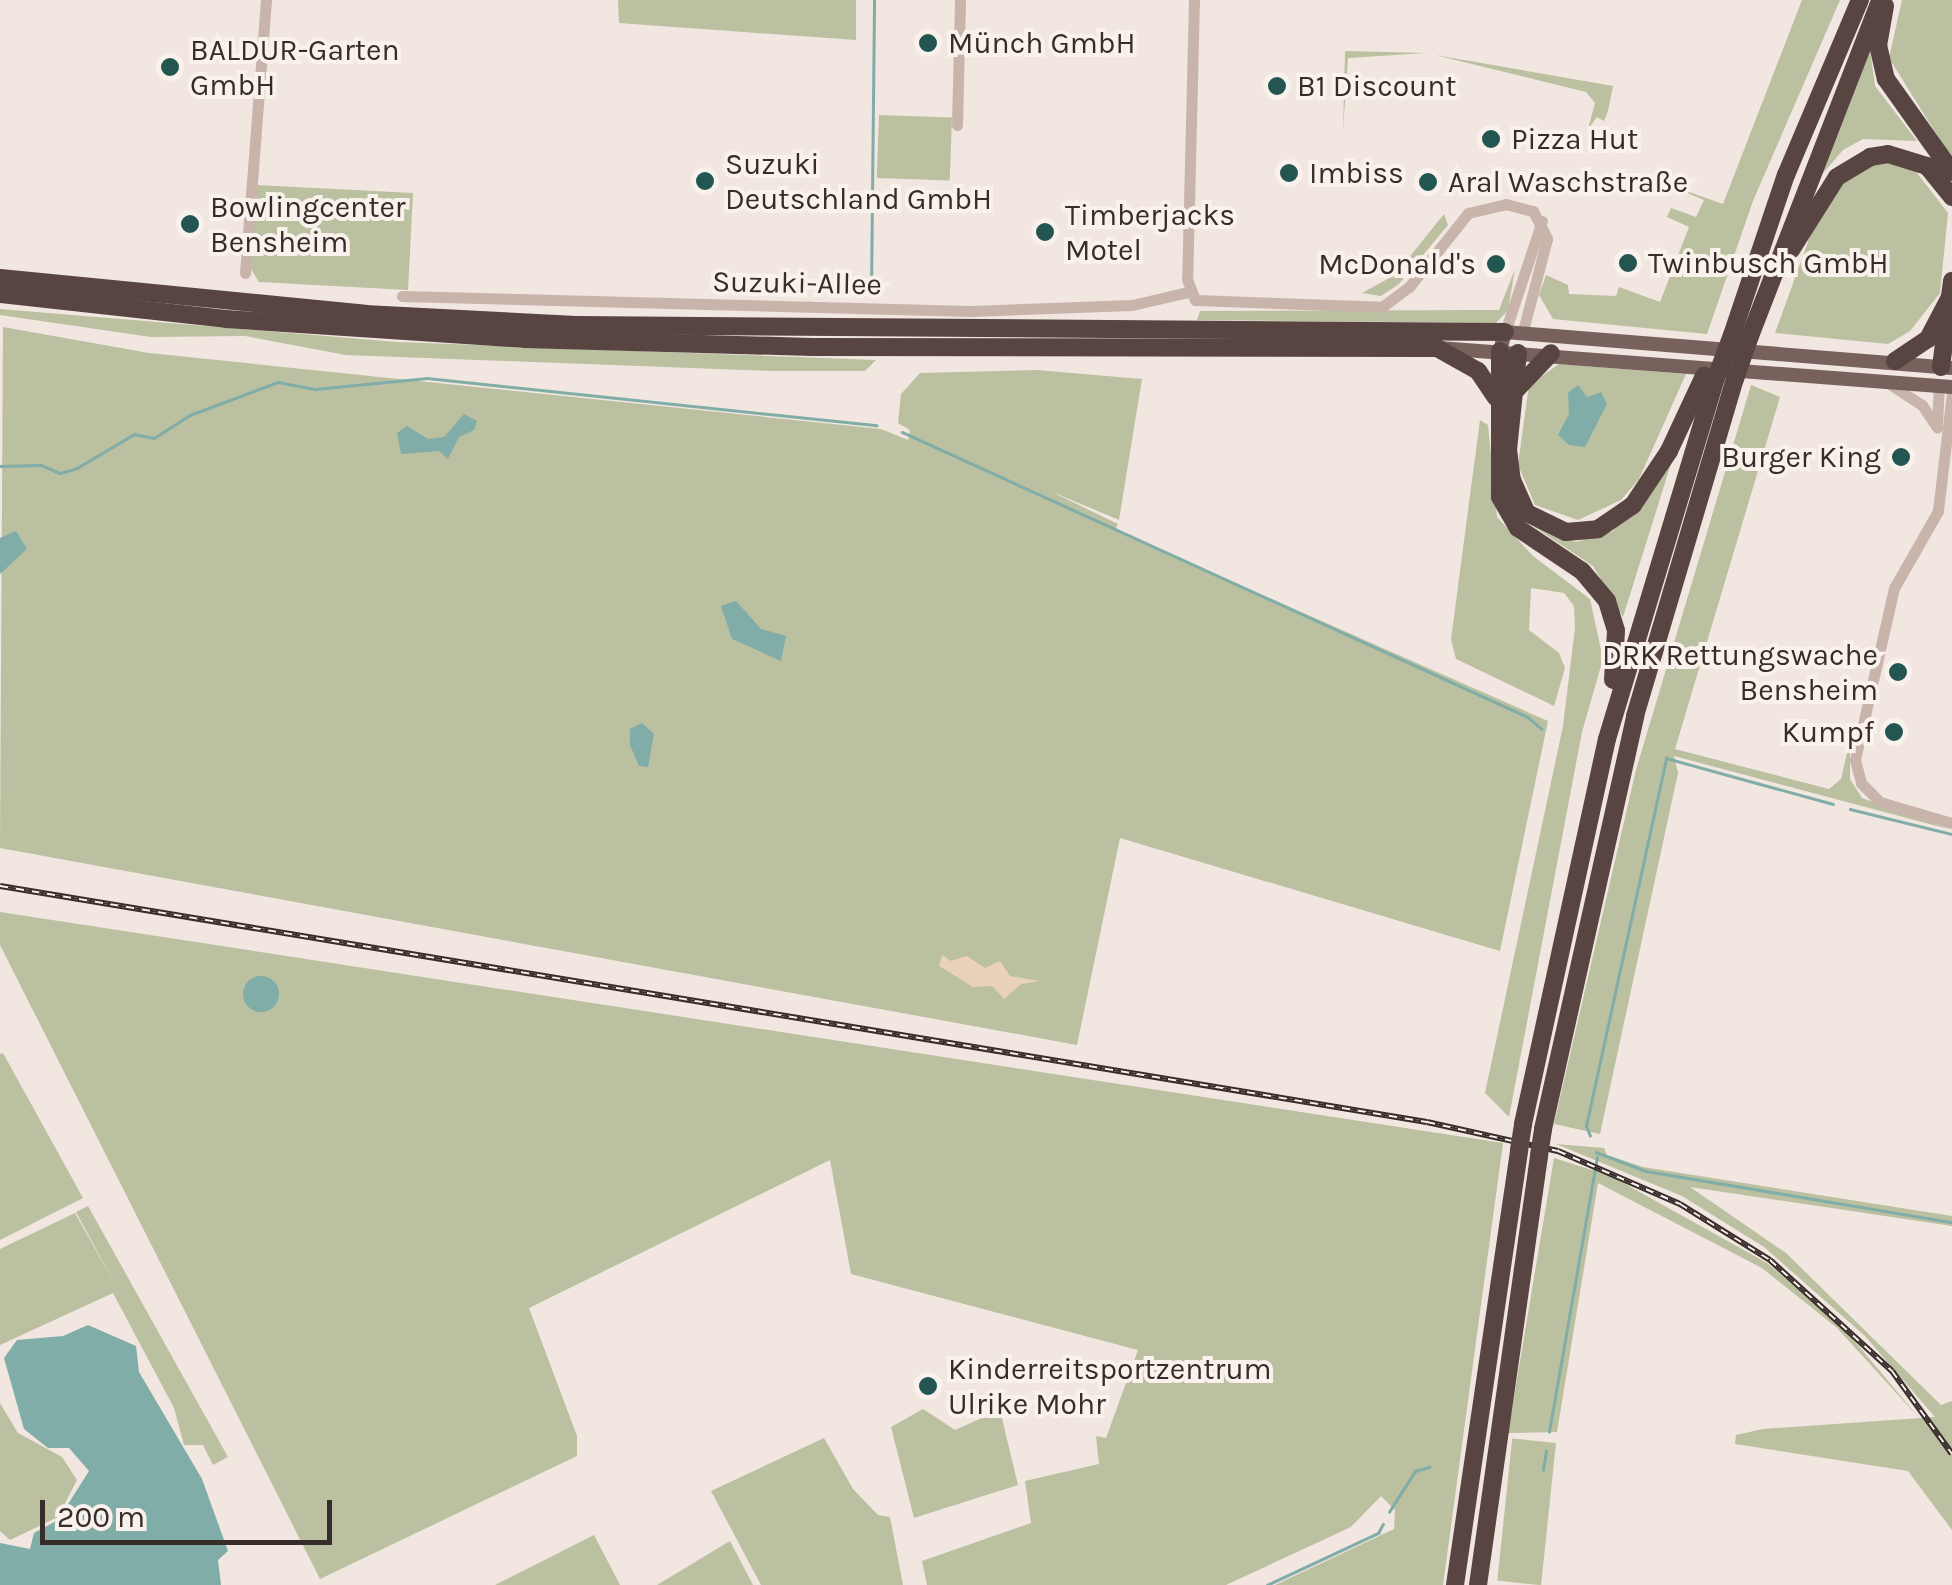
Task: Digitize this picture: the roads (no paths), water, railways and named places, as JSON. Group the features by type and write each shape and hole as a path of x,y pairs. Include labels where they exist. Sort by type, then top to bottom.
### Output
{"highway":[{"path":"1478,1585 1539,1155 1635,716 1736,379 1734,335 1745,293 1860,0"},
{"path":"1883,0 1880,64 1899,105 1952,172"},
{"path":"1774,269 1883,0"},
{"path":"0,294 226,318 525,339 812,347 1437,348 1478,370 1504,399 1509,465 1521,506 1548,527 1583,532 1618,518 1650,482 1774,269 1837,177 1854,164 1888,154 1927,166 1952,197"},
{"path":"0,278 366,314 576,326 1511,342 1495,472 1504,508 1524,534 1592,580 1612,612 1617,661 1608,739"},
{"path":"1895,361 1928,339 1951,289"},
{"path":"1947,380 1951,289"},
{"path":"1504,399 1526,373 1551,354"},
{"path":"1455,1585 1524,1124 1608,739 1710,377"}],"main road":[{"path":"1437,348 1511,342 1895,361 1947,380"},
{"path":"1511,342 1551,354 1878,379 1947,380"}],"street":[{"path":"245,273 266,0"},
{"path":"957,125 960,0"},
{"path":"1194,0 1188,292 1207,305 1382,307 1397,299 1476,208 1521,206 1542,221 1511,342"},
{"name":"Suzuki-Allee","path":"402,296 971,311 1132,305 1188,292"},
{"path":"1878,379 1922,404 1937,427 1944,452"},
{"path":"1937,427 1947,380"},
{"path":"1947,380 1938,511 1894,588 1855,760 1861,783 1880,802 1952,823"}],"water":[{"path":"1578,385 1587,397 1601,392 1607,404 1585,447 1569,445 1558,435 1569,414 1568,393"},
{"path":"464,414 477,421 474,430 459,437 448,459 439,451 401,454 397,433 407,426 428,439 444,437"},
{"path":"16,531 27,549 0,574 0,538"},
{"path":"736,601 761,629 786,636 781,661 732,639 721,606"},
{"path":"642,723 654,734 648,767 639,766 630,745 630,729"},
{"path":"261,976 274,981 279,994 274,1007 261,1012 248,1007 243,994 248,981"},
{"path":"88,1325 136,1346 139,1372 202,1479 228,1551 218,1560 221,1585 0,1585 0,1543 30,1549 34,1533 58,1520 89,1471 69,1448 48,1448 24,1429 4,1358 17,1340 63,1336"}],"waterway":[{"path":"871,293 874,0"},
{"path":"0,466 41,465 60,473 77,468 134,434 154,438 190,415 278,382 315,389 427,378 877,425"},
{"path":"902,432 1528,717 1542,729"},
{"path":"1590,1136 1586,1126 1666,758 1833,804"},
{"path":"1850,809 1952,834"},
{"path":"1596,1152 1646,1171 1952,1222"},
{"path":"1549,1432 1597,1157"},
{"path":"1543,1470 1546,1451"},
{"path":"1389,1512 1415,1471 1429,1467"},
{"path":"1267,1585 1378,1533 1383,1524"}],"railway":[{"path":"0,886 1427,1122 1558,1151 1680,1204 1770,1260 1892,1371 1952,1454"}],"place":[{"name":"Münch GmbH","path":"928,43"},
{"name":"BALDUR-Garten GmbH","path":"170,67"},
{"name":"B1 Discount","path":"1277,86"},
{"name":"Pizza Hut","path":"1491,139"},
{"name":"Imbiss","path":"1289,173"},
{"name":"Suzuki Deutschland GmbH","path":"705,181"},
{"name":"Aral Waschstraße","path":"1428,182"},
{"name":"Bowlingcenter Bensheim","path":"190,224"},
{"name":"Timberjacks Motel","path":"1045,232"},
{"name":"Twinbusch GmbH","path":"1628,263"},
{"name":"McDonald's","path":"1496,264"},
{"name":"Burger King","path":"1901,457"},
{"name":"DRK Rettungswache Bensheim","path":"1898,672"},
{"name":"Kumpf","path":"1894,732"},
{"name":"Kinderreitsportzentrum Ulrike Mohr","path":"928,1386"}]}
